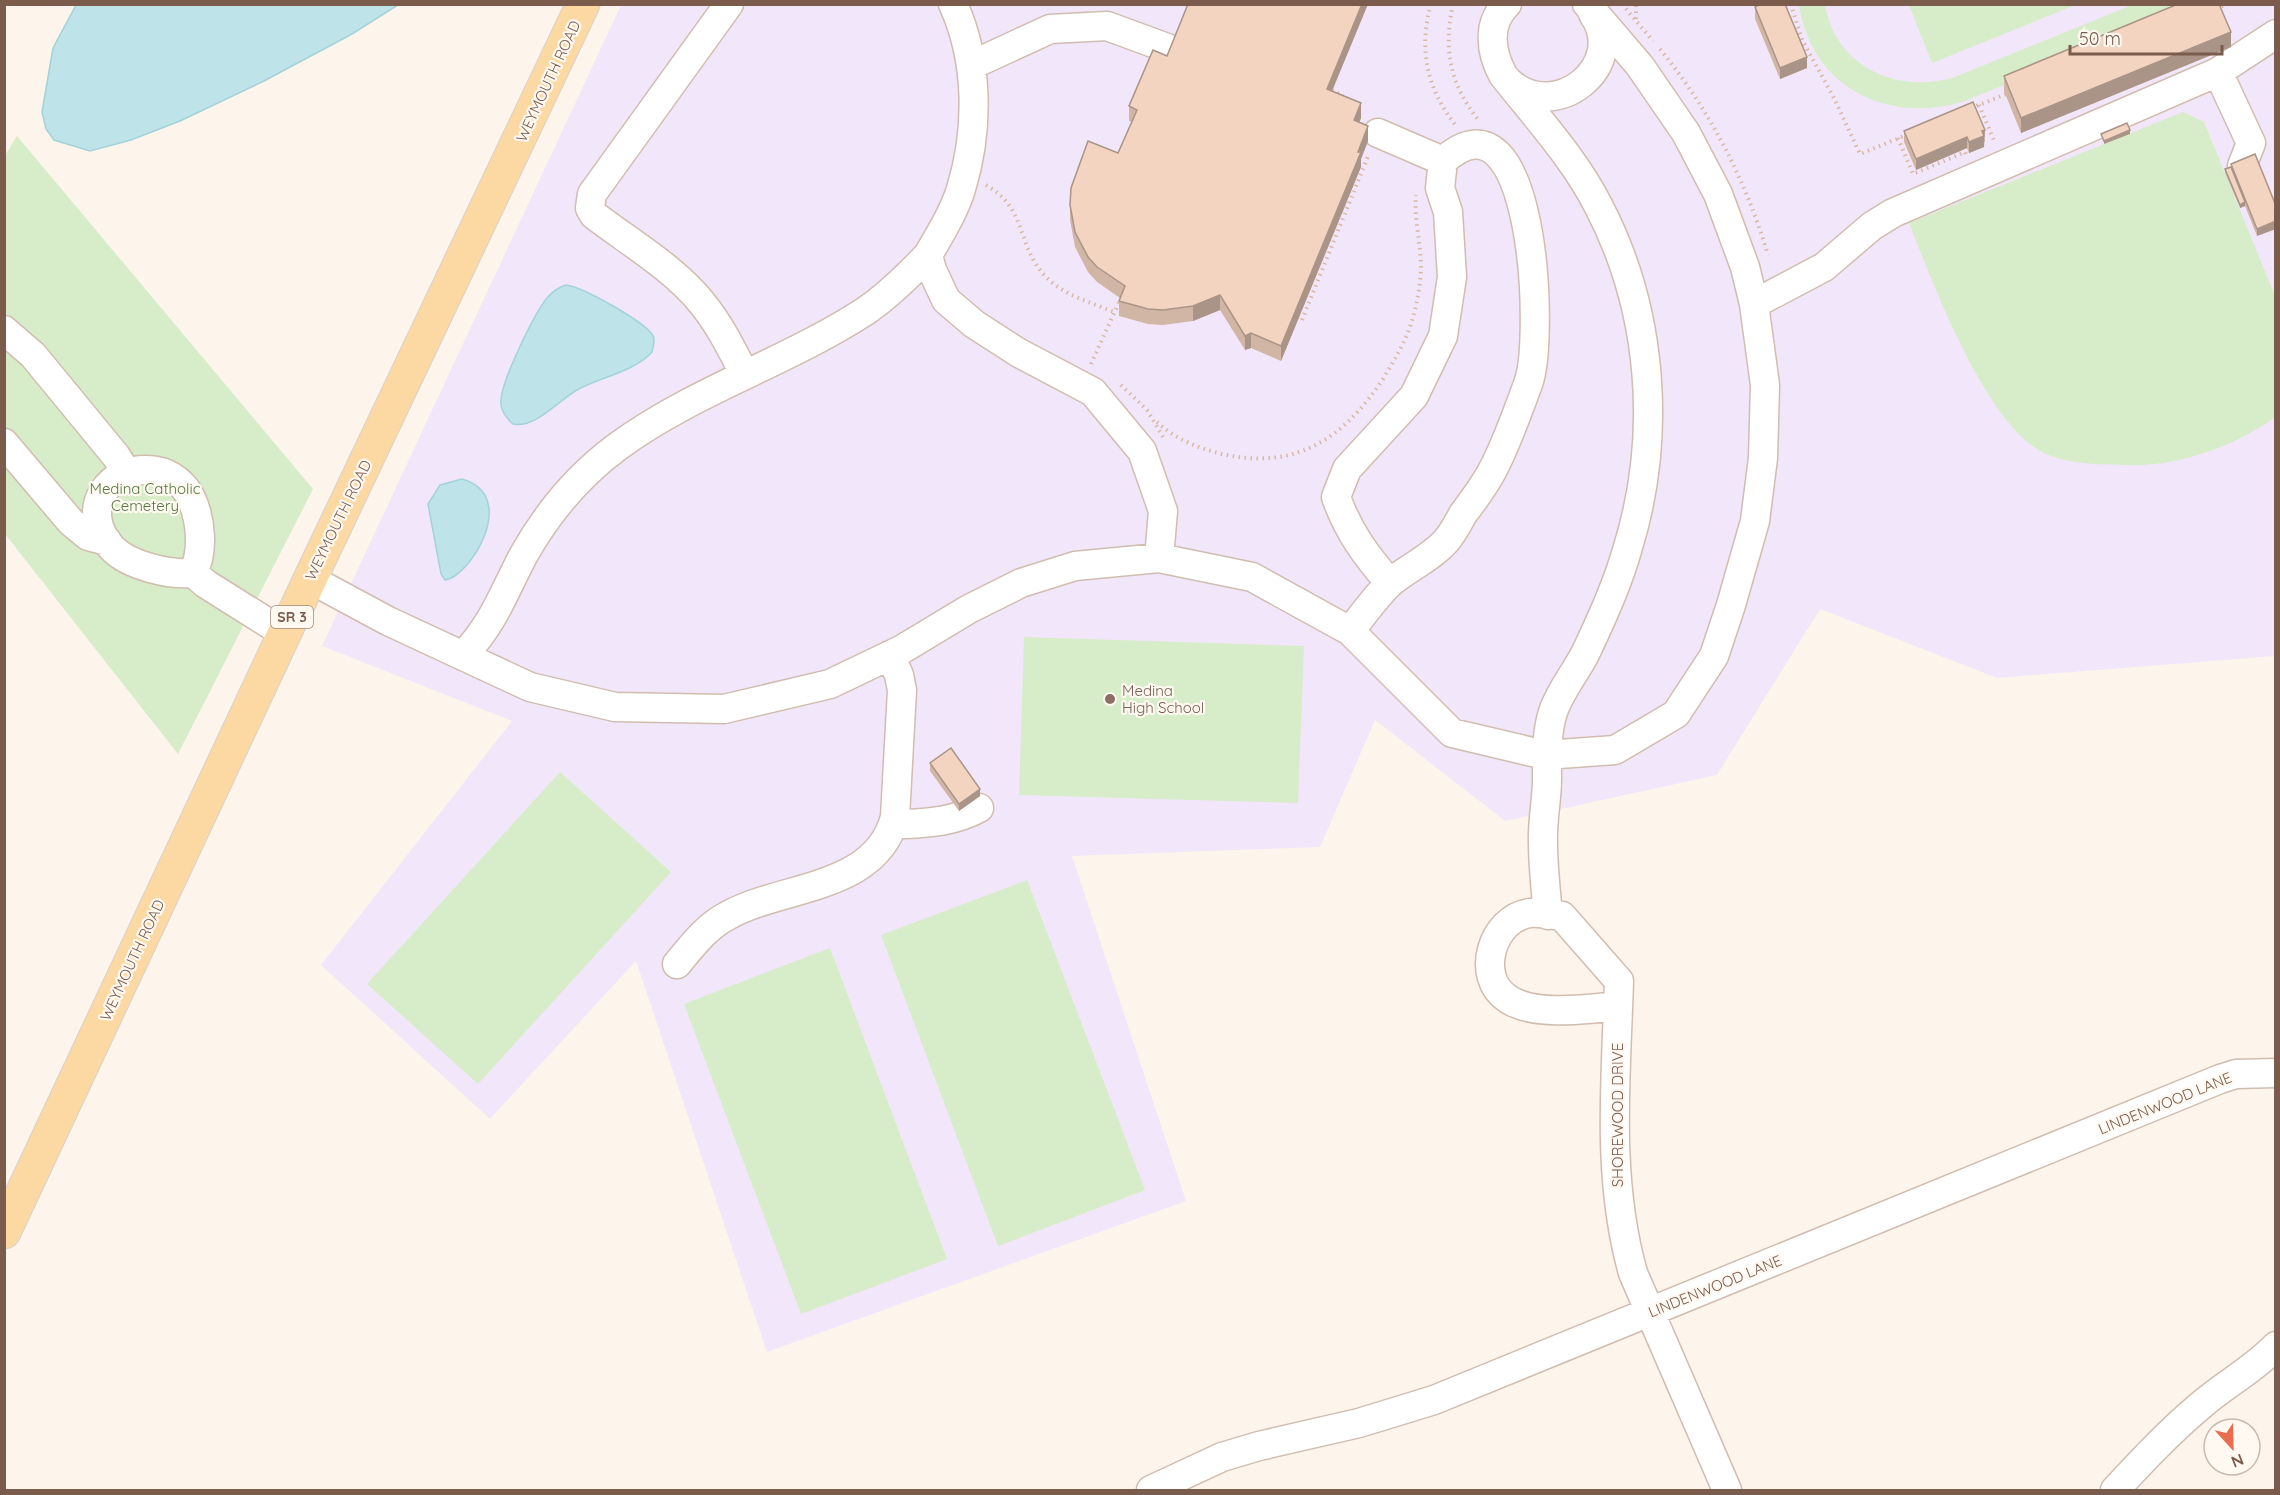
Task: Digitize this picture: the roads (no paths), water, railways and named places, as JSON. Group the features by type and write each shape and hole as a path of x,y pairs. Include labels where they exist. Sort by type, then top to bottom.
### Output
{"main road":[{"name":"WEYMOUTH ROAD","path":"4,1232 583,4"}],"street":[{"path":"729,4 592,194 590,208 594,215 684,284 702,302 745,375"},
{"path":"463,656 498,612 538,530 585,474 617,447 651,425 865,311 901,284 928,255 961,191 970,153 972,65 963,26 953,4"},
{"path":"1507,4 1495,23 1492,42 1494,60 1503,75 1582,176 1600,208 1632,296 1647,368 1650,421 1643,486 1629,546 1608,603 1586,652 1554,711 1545,755 1547,780 1543,842 1548,915 1529,913 1502,927 1492,944 1490,966 1495,984 1508,999 1538,1008 1565,1011 1618,1006"},
{"path":"310,579 388,621 530,687 615,707 724,709 830,684 890,655 1021,583 1075,566 1159,558 1252,577 1350,631 1452,733 1545,755 1615,750 1676,714 1714,656 1755,521 1763,458 1765,385 1754,304 1745,267 1718,194 1686,133 1640,66 1587,4"},
{"path":"1503,75 1516,88 1541,96 1567,93 1582,84 1597,62 1602,37 1597,19 1587,4"},
{"path":"972,65 1050,29 1107,26 1167,48"},
{"path":"1754,304 1824,267 1872,226 1893,213 1990,160 2218,72 2276,34"},
{"path":"2218,72 2252,143 2242,166"},
{"path":"1350,631 1390,583 1445,542 1491,472 1529,381 1536,298 1523,209 1511,172 1501,155 1487,147 1470,145 1434,157 1378,133"},
{"path":"1390,583 1370,560 1347,527 1336,497 1347,469 1414,396 1443,336 1452,277 1448,212 1440,188 1434,157"},
{"path":"928,255 932,270 946,300 974,324 1019,353 1093,392 1142,451 1163,511 1159,558"},
{"path":"4,330 33,355 127,472"},
{"path":"4,443 71,522 88,536 107,541"},
{"path":"194,573 199,561 199,540 197,514 190,495 178,481 163,472 149,470 127,472 114,479 99,498 97,514 102,533 113,550 141,564 174,574 194,573 206,585 285,633"},
{"path":"677,964 709,928 727,915 758,903 817,886 852,869 872,854 890,834 895,817 903,690 890,655"},
{"path":"895,817 905,824 938,822 956,819 979,808"},
{"name":"SHOREWOOD DRIVE","path":"1548,915 1562,916 1618,981 1615,1166 1617,1202 1634,1273 1727,1491"},
{"name":"LINDENWOOD LANE","path":"1151,1491 1222,1457 1359,1423 1434,1400 2220,1080 2236,1074 2261,1071 2276,1073"},
{"path":"2115,1491 2169,1432 2276,1346"}],"water":[{"path":"76,5 398,5 352,34 264,81 180,121 131,140 90,151 54,140 46,129 42,112 53,48"},
{"path":"566,285 598,298 646,328 654,338 652,352 636,365 577,390 538,418 530,422 513,424 501,407 507,378 541,306 558,288"},
{"path":"462,479 479,488 488,502 489,518 485,535 476,552 455,576 445,580 441,574 428,504 440,485"}],"place":[{"name":"Medina High School","path":"1110,699"}],"park label":[{"name":"Medina Catholic Cemetery","path":"145,496"}]}
